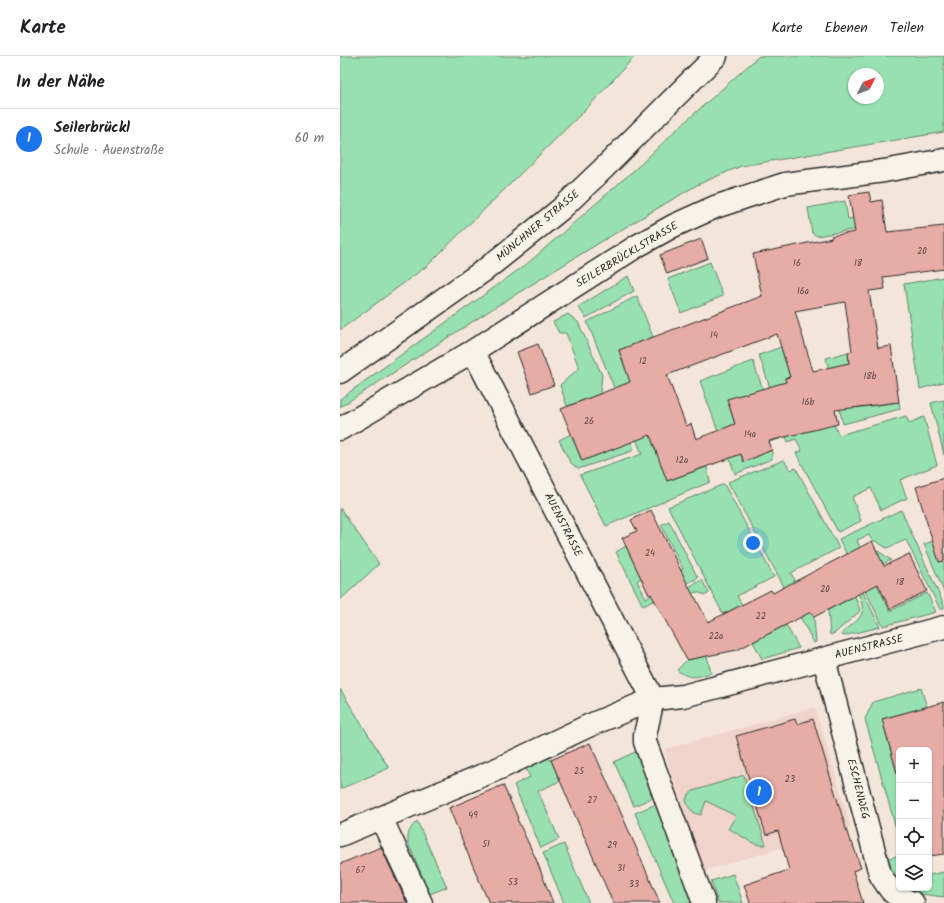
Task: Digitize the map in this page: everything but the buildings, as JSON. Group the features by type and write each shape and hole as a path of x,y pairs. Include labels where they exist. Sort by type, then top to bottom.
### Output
{"street":[{"name":"MÜNCHNER STRASSE","path":"340,372 486,269 540,226 605,167 716,56"},
{"name":"SEILERBRÜCKLSTRASSE","path":"340,429 473,351 637,246 673,226 715,207 785,184 884,171 944,160"},
{"name":"AUENSTRASSE","path":"473,351 653,699"},
{"name":"AUENSTRASSE","path":"340,835 502,767 588,726 653,699 683,696 944,628"},
{"name":"ESCHENWEG","path":"824,659 880,874 890,891 900,898 913,903"},
{"path":"653,699 645,735 645,742 704,903"},
{"path":"381,818 421,903"}],"shaded area":[{"path":"815,707 851,827 703,871 666,757 665,749"}],"green space":[{"path":"340,56 635,56 589,106 427,266 340,330"},
{"path":"759,56 944,56 944,132 741,166 697,185 497,306 340,407 340,399 528,263 641,164 676,130"},
{"path":"845,201 848,219 867,216 869,227 817,236 812,233 808,208"},
{"path":"710,262 723,296 681,313 668,279"},
{"path":"628,276 634,291 586,318 578,307"},
{"path":"944,277 944,382 920,389 904,284"},
{"path":"637,296 653,337 619,350 632,386 615,390 587,322"},
{"path":"568,314 578,322 602,375 600,394 567,406 560,385 579,368 566,333 559,333 553,322"},
{"path":"781,347 790,377 785,378 789,395 834,425 839,435 906,416 909,423 924,417 937,465 900,480 907,498 881,510 871,488 852,497 861,521 838,532 796,453 802,451 796,439 788,442 759,355"},
{"path":"848,352 856,408 899,402 900,409 843,424 826,358"},
{"path":"753,361 780,439 769,442 727,399 735,424 718,431 700,381"},
{"path":"634,389 667,481 707,467 710,482 606,526 580,475 642,454 623,406"},
{"path":"612,395 634,449 632,451 578,469 570,462 559,440 571,434 582,461 620,446"},
{"path":"944,400 944,455 931,403"},
{"path":"735,441 744,462 772,450 772,459 735,474 725,445"},
{"path":"784,460 790,470 796,468 839,548 791,573 814,617 816,642 814,643 728,482"},
{"path":"724,484 774,577 737,596 742,605 723,614 668,507"},
{"path":"340,508 379,564 340,600"},
{"path":"901,510 944,605 944,608 940,609 906,540 887,548 875,541 872,541 869,535 857,540 862,553 874,548 891,560 870,571 890,611 927,593 936,612 883,626 839,539"},
{"path":"669,521 698,578 643,606 616,552 626,546 641,578 637,581 646,598 676,583 672,575 683,569 661,525"},
{"path":"944,538 944,592 924,544"},
{"path":"702,580 709,593 706,595 696,592 674,603 671,596"},
{"path":"861,588 880,627 843,636 842,633 861,615 862,605 857,590"},
{"path":"855,596 860,610 835,633 830,635 828,610"},
{"path":"786,625 799,648 762,659 753,642"},
{"path":"707,656 711,673 694,677 681,673 677,670 687,660"},
{"path":"921,688 927,707 882,719 896,769 896,828 865,719 873,702"},
{"path":"340,689 389,768 340,789"},
{"path":"637,751 654,797 634,806 614,762"},
{"path":"544,756 551,760 560,781 538,791 559,839 541,848 514,785 530,777 524,765"},
{"path":"744,775 766,845 751,842 728,829 736,816 706,801 701,815 689,808 686,800 688,795 693,791"},
{"path":"656,804 695,903 674,903 635,813"},
{"path":"417,821 447,887 430,894 408,843 408,836 412,826"},
{"path":"564,844 589,903 564,903 543,853"},
{"path":"896,856 896,879 890,871 886,859"},
{"path":"944,872 944,897 920,894 912,891 932,891 932,874"},
{"path":"733,874 743,903 718,903 711,881"}],"place":[{"name":"Seilerbrückl","path":"759,792"}]}
